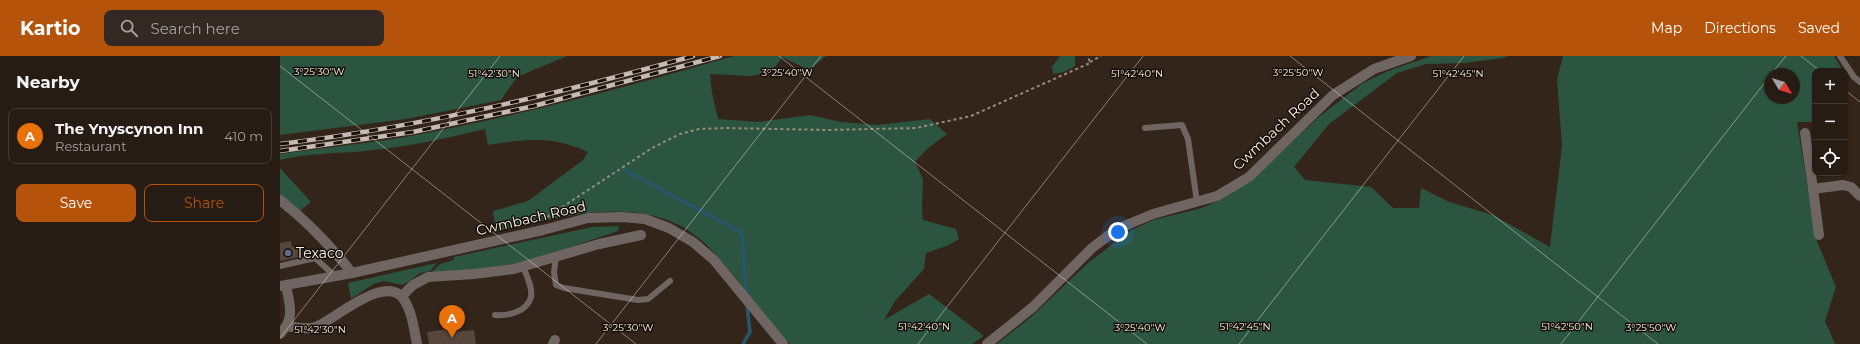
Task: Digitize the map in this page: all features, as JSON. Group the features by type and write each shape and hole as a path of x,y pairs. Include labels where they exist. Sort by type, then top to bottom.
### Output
{"street":[{"name":"Cwmbach Road","path":"987,344 1033,307 1092,248 1117,229 1153,214 1217,196 1250,177 1333,95 1374,69 1411,56"},
{"path":"1805,133 1819,235"},
{"path":"1813,189 1843,185 1851,187 1860,196"},
{"path":"280,200 306,220 331,246 352,273"},
{"name":"Cwmbach Road","path":"283,286 352,273 543,230 588,218 622,217 645,219 669,228 693,242 714,260 783,344"},
{"path":"402,296 413,284 428,277 474,274 523,266 599,244 641,235"},
{"path":"280,334 288,326 291,316 283,286"},
{"path":"288,326 299,328 317,327 362,300 385,290 392,291 402,296 408,306 417,344"}],"lane":[{"path":"1840,56 1854,77 1860,82"},
{"path":"1145,128 1182,124 1188,139 1197,202"},
{"path":"556,256 554,272 556,285 564,288 638,300 648,299 670,281"},
{"path":"280,266 315,258 335,276"},
{"path":"495,315 506,316 522,310 528,304 531,296 530,284 523,266"}],"path":[{"path":"1088,56 1090,63"},
{"path":"543,230 541,222 652,148 680,134 698,129 726,128 828,130 916,128 971,116 1090,63 1101,56"}],"green space":[{"path":"280,56 567,56 517,77 501,100 406,119 280,135"},
{"path":"734,56 826,56 809,70 782,57 772,72 749,76 710,74 712,93 718,119 759,122 810,115 841,122 878,125 930,119 947,134 928,148 915,162 923,179 923,220 956,229 959,239 949,245 926,253 924,269 895,301 884,320 929,294 984,336 972,344 790,344 755,307 739,282 719,258 697,236 679,225 658,217 635,212 612,211 564,216 496,231 493,211 528,201 583,160 588,152 562,143 527,140 488,145 485,129 443,139 402,146 362,151 315,154 280,160 280,154 403,137 500,118 617,89"},
{"path":"1060,56 1075,56 1075,66 1064,72 1053,74 1052,67"},
{"path":"1431,56 1508,56 1465,63 1426,64 1397,73 1329,124 1294,167 1305,180 1371,187 1393,208 1419,208 1421,188 1449,202 1493,215 1550,247 1562,146 1557,79 1563,56 1834,56 1841,68 1812,68 1812,122 1797,122 1816,239 1836,287 1825,321 1835,344 997,344 1031,317 1088,263 1130,231 1153,220 1202,208 1222,199 1274,159 1320,116 1363,83 1388,71"},
{"path":"280,168 311,202 300,211 280,196"},
{"path":"619,226 618,231 526,261 493,267 430,274 440,264 454,260 454,257 592,227"},
{"path":"437,263 430,271 420,273 402,285 384,281 373,284 351,299 348,283"}],"building":[{"path":"291,241 292,247 298,246 300,257 280,261 280,243"},
{"path":"450,330 450,332 474,330 476,344 429,344 427,332"}],"waterway":[{"path":"625,170 742,233 746,293"},
{"path":"743,344 750,332 747,305"}],"railway":[{"path":"280,144 332,137 436,119 488,108 693,56"},
{"path":"280,151 413,132 534,106 720,56"}],"place":[{"name":"Texaco","path":"288,253"},
{"name":"The Ynyscynon Inn","path":"452,338"}]}
